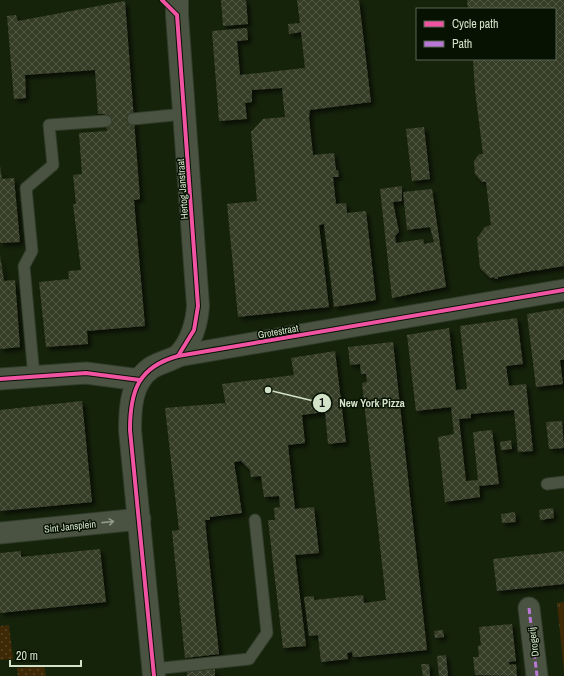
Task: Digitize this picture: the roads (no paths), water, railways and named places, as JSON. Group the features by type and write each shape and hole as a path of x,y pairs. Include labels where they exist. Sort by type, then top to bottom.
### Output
{"main road":[{"name":"Hertog Janstraat","path":"176,4 198,306 194,330 178,356"},
{"name":"Grotestraat","path":"140,380 150,368 178,356"},
{"path":"140,380 130,406 130,430 140,519 154,673"}],"street":[{"name":"Grotestraat","path":"178,356 564,290"},
{"path":"0,379 86,373 140,380"},
{"name":"Sint Jansplein","path":"0,533 140,519"},
{"name":"Drogerij","path":"529,608 537,676"}],"lane":[{"path":"133,119 184,114"},
{"path":"34,377 24,266 32,251 26,188 53,166 49,125 106,121"},
{"path":"547,484 564,482"},
{"path":"154,673 249,659 267,633 255,520"}],"place":[{"name":"New York Pizza","path":"268,390"}]}
